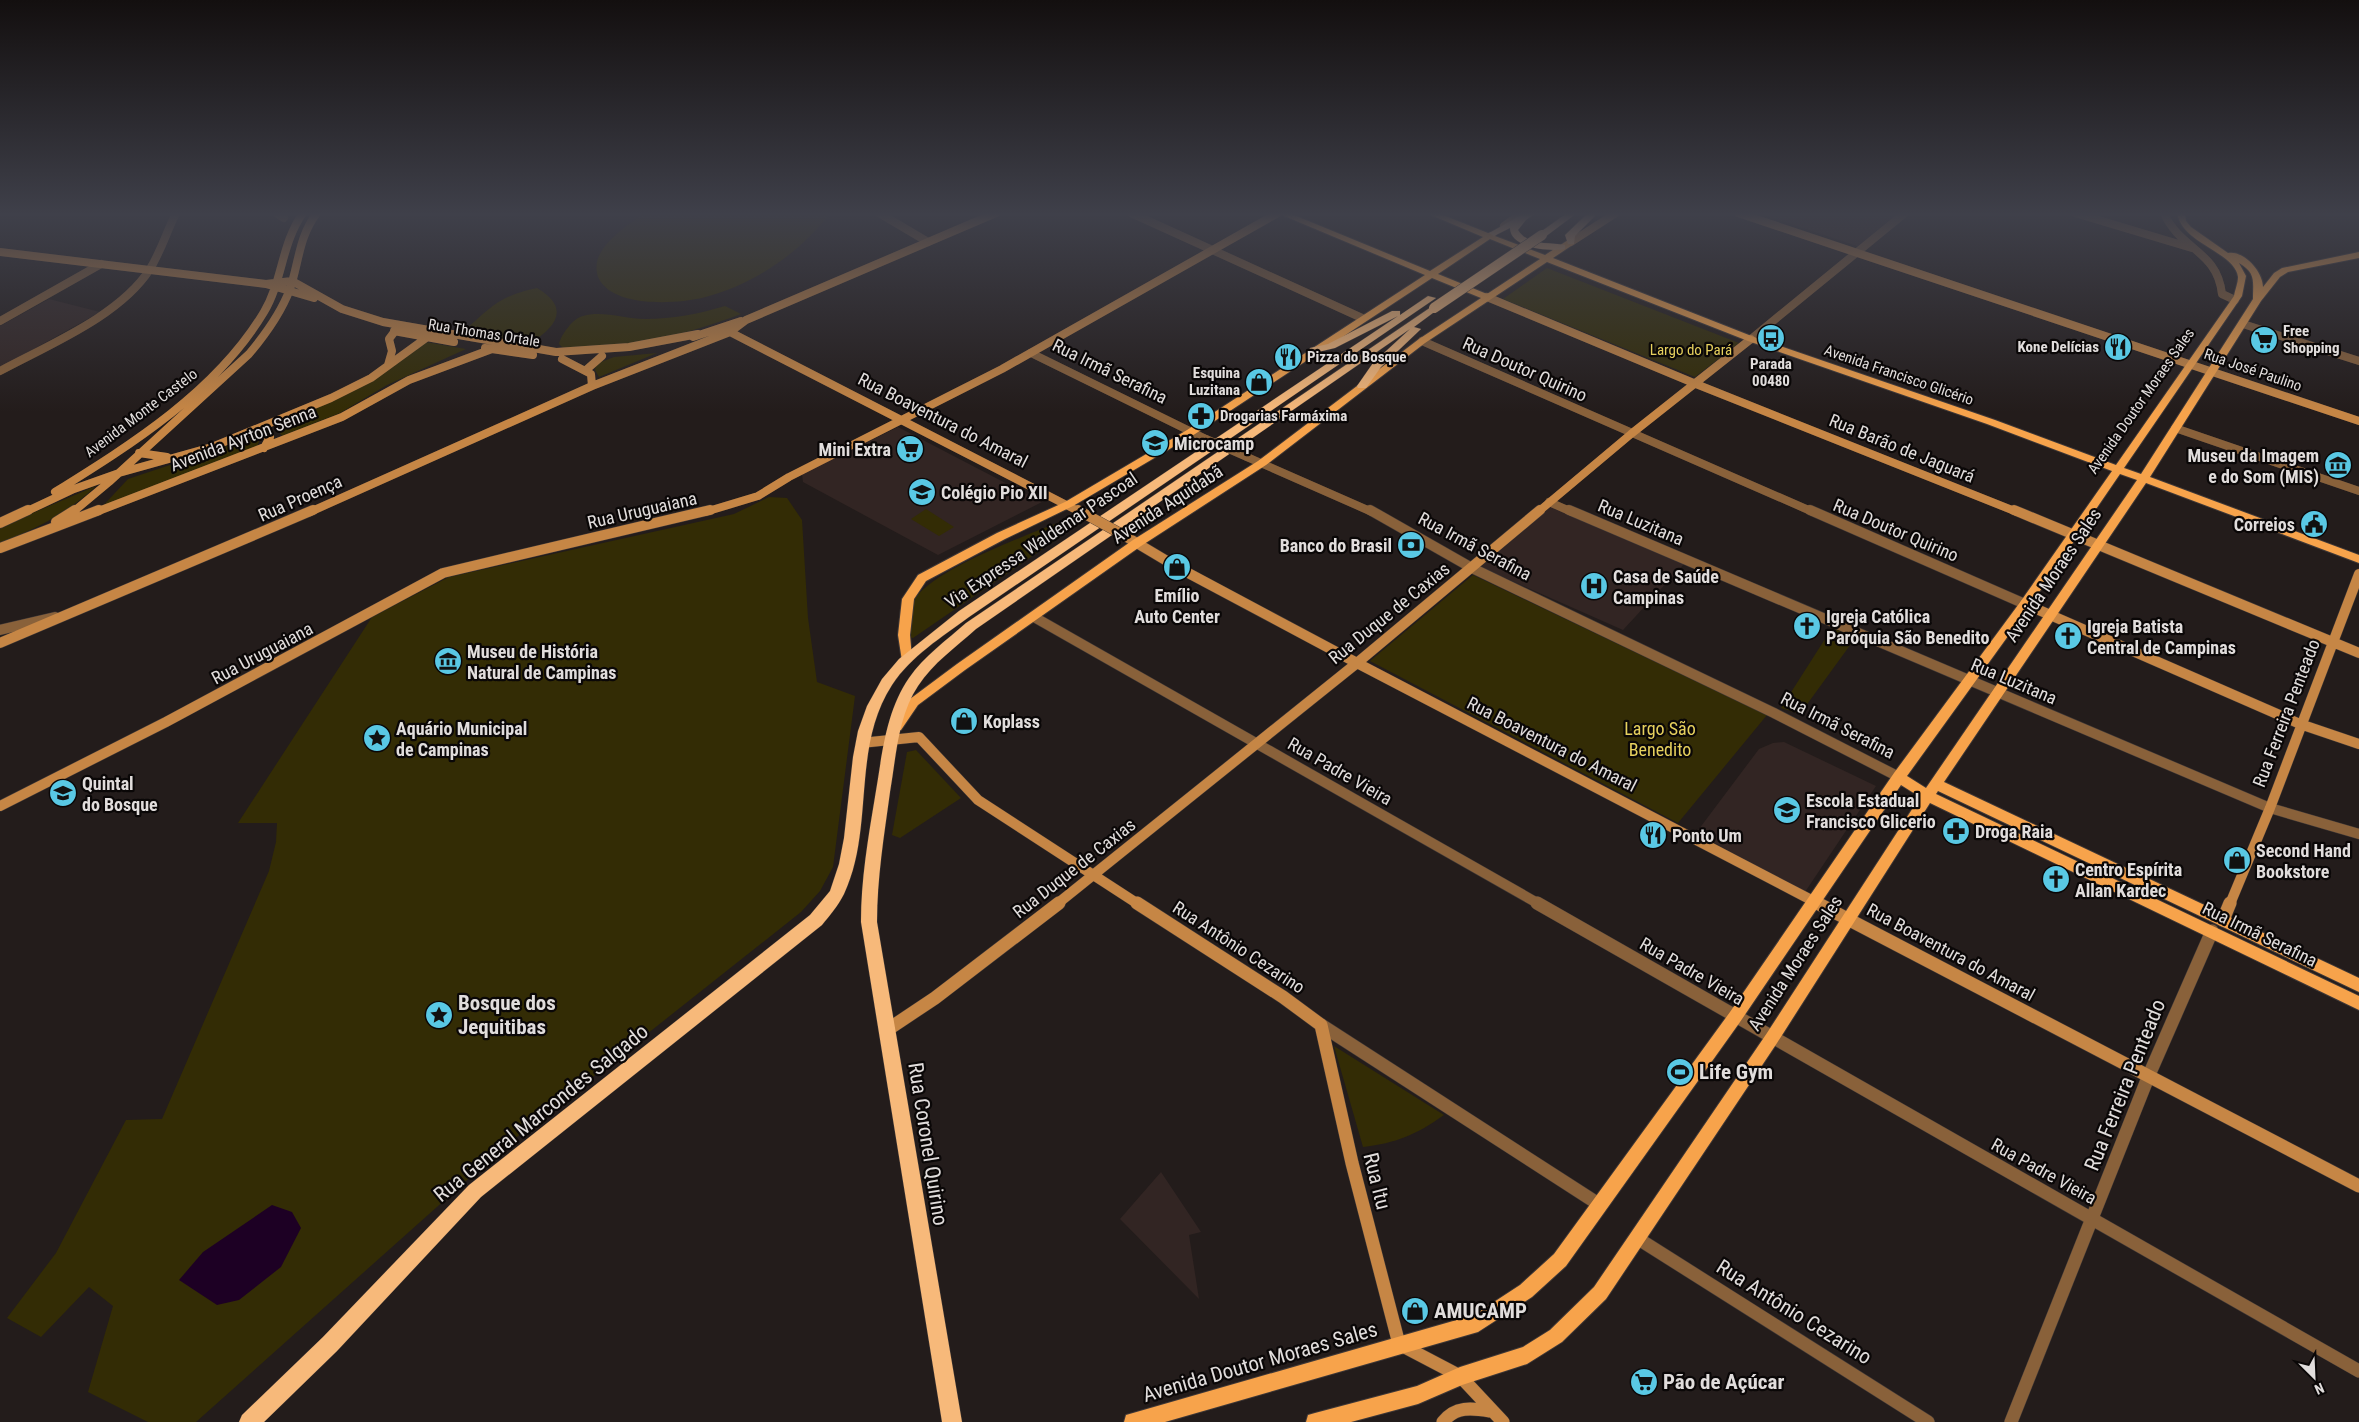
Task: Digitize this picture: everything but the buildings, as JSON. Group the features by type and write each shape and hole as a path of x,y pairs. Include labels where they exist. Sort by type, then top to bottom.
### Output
{"highway":[{"name":"Via Expressa Waldemar Pascoal","path":"870,873 893,735 901,704 909,689 933,662 971,626 1466,279"},
{"name":"Via Expressa Waldemar Pascoal","path":"816,920 838,892 844,876 849,850 861,743 870,712 887,682 906,658 964,614 1471,279"},
{"path":"1314,350 1331,346 1414,304 1430,305 1423,323 1376,365 1362,386"},
{"name":"Rua Coronel Quirino","path":"870,873 869,922 952,1422"},
{"name":"Rua General Marcondes Salgado","path":"249,1422 330,1344 475,1191 816,920"}],"main road":[{"path":"230,279 266,284"},
{"name":"Rua Proença","path":"616,376 698,334 746,320 846,279"},
{"name":"Rua Uruguaiana","path":"0,806 166,722 443,573 733,505 758,496 789,477 1031,353 1161,279"},
{"path":"906,658 904,635 908,599 922,578 1001,536 1069,504 1191,432 1362,318 1424,279"},
{"name":"Rua Barão de Jaguará","path":"1442,279 1696,384 2073,533 2359,652"},
{"path":"1457,279 1472,286 1501,288"},
{"name":"Avenida Aquidabã","path":"893,735 908,708 922,696 1137,543 1262,463 1422,341 1513,279"},
{"name":"Avenida Francisco Glicério","path":"1597,279 1751,339 2117,468 2359,559"},
{"name":"Rua José Paulino","path":"1934,279 2191,363 2359,421"},
{"name":"Avenida Doutor Moraes Sales","path":"2073,533 2235,300 2242,279"},
{"path":"2257,300 2260,286 2259,279"},
{"path":"2144,478 2257,300 2274,279"},
{"name":"Rua Thomas Ortale","path":"266,284 277,281 292,281 341,308 383,322 546,351 569,353 604,350 698,334"},
{"name":"Avenida Monte Castelo","path":"0,523 102,462 194,392 243,342 265,311 277,281"},
{"name":"Avenida Monte Castelo","path":"119,473 139,453 222,383 252,352 274,320 292,281"},
{"name":"Rua Thomas Ortale","path":"266,284 275,290 308,295 335,311 395,331 492,349 562,359 673,347"},
{"name":"Rua Proença","path":"0,642 280,524 592,386 705,340 730,332 746,320"},
{"path":"388,365 392,351 390,340 395,331"},
{"name":"Rua Boaventura do Amaral","path":"730,332 1069,504 1357,663 2359,1186"},
{"name":"Avenida Ayrton Senna","path":"0,523 74,489 119,473 212,447 354,388 426,338"},
{"name":"Rua Duque de Caxias","path":"887,1030 934,998 1094,876 1357,663 1632,433 1751,339"},
{"name":"Rua Proença","path":"673,347 705,340"},
{"name":"Avenida Ayrton Senna","path":"0,547 342,417 409,380 492,349"},
{"path":"586,370 602,356"},
{"path":"562,359 586,370 593,377 592,386"},
{"path":"254,431 270,437 264,448"},
{"path":"139,453 173,458"},
{"name":"Avenida Ayrton Senna","path":"0,547 67,516 98,493 119,473"},
{"name":"Avenida Moraes Sales","path":"1315,1422 1418,1394 1460,1376 1527,1355 1556,1336 1600,1293 1772,1038 1932,790 2144,478"},
{"name":"Avenida Moraes Sales","path":"1400,1344 1478,1323 1526,1292 1560,1260 1735,1017 1899,777 2025,604 2073,533"},
{"name":"Rua Ferreira Penteado","path":"2217,925 2270,808 2300,724 2334,642 2359,574"},
{"name":"Rua Doutor Quirino","path":"2025,604 2300,724 2359,744"},
{"name":"Rua Antônio Cezarino","path":"861,743 893,735 919,737 978,800 1294,1004 1321,1025"},
{"name":"Rua Irmã Serafina","path":"1899,777 1932,790 2217,925 2359,985"},
{"name":"Rua Irmã Serafina","path":"2217,925 2359,1003"},
{"name":"Rua Itu","path":"1321,1025 1352,1164 1400,1344"},
{"path":"1400,1344 1460,1376 1490,1411 1503,1422"},
{"name":"Avenida Doutor Moraes Sales","path":"1132,1422 1400,1344"},
{"path":"1444,1422 1446,1418 1460,1409 1490,1411"}],"street":[{"path":"0,321 74,279"},
{"path":"0,371 113,306 140,279"},
{"path":"1277,279 1362,318"},
{"name":"Rua Duque de Caxias","path":"1751,339 1825,279"},
{"path":"2222,279 2222,294 2235,300"},
{"path":"2243,324 2359,361"},
{"name":"Rua Doutor Quirino","path":"1422,341 2025,604"},
{"name":"Rua Irmã Serafina","path":"1031,353 1206,439 1364,507 1472,568 1774,713 1899,777"},
{"path":"2175,428 2359,491"},
{"name":"Rua Luzitana","path":"1549,502 2270,808 2359,834"},
{"path":"0,630 63,615"},
{"name":"Rua Padre Vieira","path":"1034,617 2359,1371"},
{"name":"Rua Ferreira Penteado","path":"2011,1422 2149,1076 2217,925"},
{"name":"Rua Antônio Cezarino","path":"1321,1025 1600,1205"},
{"name":"Rua Antônio Cezarino","path":"1637,1238 1928,1422"}],"shaded area":[{"path":"49,299 100,312 0,368 0,326"},
{"name":"Colégio Pio XII","path":"898,427 1042,502 938,555 803,482 802,474"},
{"name":"Casa de Saúde Campinas","path":"1549,504 1684,564 1623,630 1478,566"},
{"name":"Escola Estadual Francisco Glicerio","path":"1784,742 1876,786 1805,892 1696,833 1759,749 1773,743"},
{"path":"1161,1172 1201,1232 1189,1235 1199,1299 1120,1219"},
{"path":"272,1205 292,1212 301,1228 281,1267 239,1300 217,1305 179,1280 203,1252"}],"green space":[{"path":"600,279 750,279 721,293 676,302 630,299 616,294 605,287"},
{"name":"Largo do Pará","path":"1531,279 1576,279 1739,343 1695,377 1503,299"},
{"path":"537,288 548,295 557,310 553,324 530,343 463,332 489,309 504,299"},
{"path":"725,306 741,314 676,335 631,344 586,349 564,349 559,344 568,327 575,320 590,314 614,315 637,319 666,318 695,314"},
{"path":"425,342 466,349 387,385 340,413 282,436 275,426 337,399"},
{"path":"657,353 599,377 595,370 596,364 614,357"},
{"path":"251,438 260,439 257,447 100,509 128,479"},
{"path":"96,486 63,512 26,532 0,543 0,527"},
{"name":"Bosque dos Jequitibas","path":"769,497 787,498 802,520 808,618 817,682 855,696 833,867 820,891 801,912 503,1148 196,1422 148,1422 88,1392 113,1306 89,1287 41,1337 7,1318 56,1253 126,1120 162,1119 269,871 276,842 277,823 238,823 372,617 449,577 734,514"},
{"path":"926,509 954,527 939,536 911,519"},
{"path":"1075,516 1085,520 913,638 908,637 911,606 923,589 962,564 986,552"},
{"name":"Largo São Benedito","path":"1473,575 1767,715 1678,823 1370,661"},
{"path":"1832,628 1856,637 1800,714 1781,708"},
{"path":"916,750 961,798 900,838 892,835 907,752"},
{"path":"1334,1046 1444,1115 1405,1137 1363,1147"}],"place":[{"name":"Parada 00480","path":"1771,338"},
{"name":"Free Shopping","path":"2264,340"},
{"name":"Kone Delícias","path":"2118,347"},
{"name":"Pizza do Bosque","path":"1288,357"},
{"name":"Esquina Luzitana","path":"1259,382"},
{"name":"Drogarias Farmáxima","path":"1201,416"},
{"name":"Microcamp","path":"1155,443"},
{"name":"Mini Extra","path":"910,449"},
{"name":"Museu da Imagem e do Som (MIS)","path":"2338,465"},
{"name":"Colégio Pio XII","path":"922,492"},
{"name":"Correios","path":"2314,524"},
{"name":"Banco do Brasil","path":"1411,545"},
{"name":"Emílio Auto Center","path":"1177,567"},
{"name":"Casa de Saúde Campinas","path":"1594,586"},
{"name":"Igreja Católica Paróquia São Benedito","path":"1807,626"},
{"name":"Igreja Batista Central de Campinas","path":"2068,636"},
{"name":"Museu de História Natural de Campinas","path":"448,661"},
{"name":"Koplass","path":"964,721"},
{"name":"Aquário Municipal de Campinas","path":"377,738"},
{"name":"Quintal do Bosque","path":"63,793"},
{"name":"Escola Estadual Francisco Glicerio","path":"1787,810"},
{"name":"Droga Raia","path":"1956,831"},
{"name":"Ponto Um","path":"1653,835"},
{"name":"Second Hand Bookstore","path":"2237,860"},
{"name":"Centro Espírita Allan Kardec","path":"2056,879"},
{"name":"Bosque dos Jequitibas","path":"439,1015"},
{"name":"Life Gym","path":"1680,1072"},
{"name":"AMUCAMP","path":"1415,1311"},
{"name":"Pão de Açúcar","path":"1644,1382"}]}
